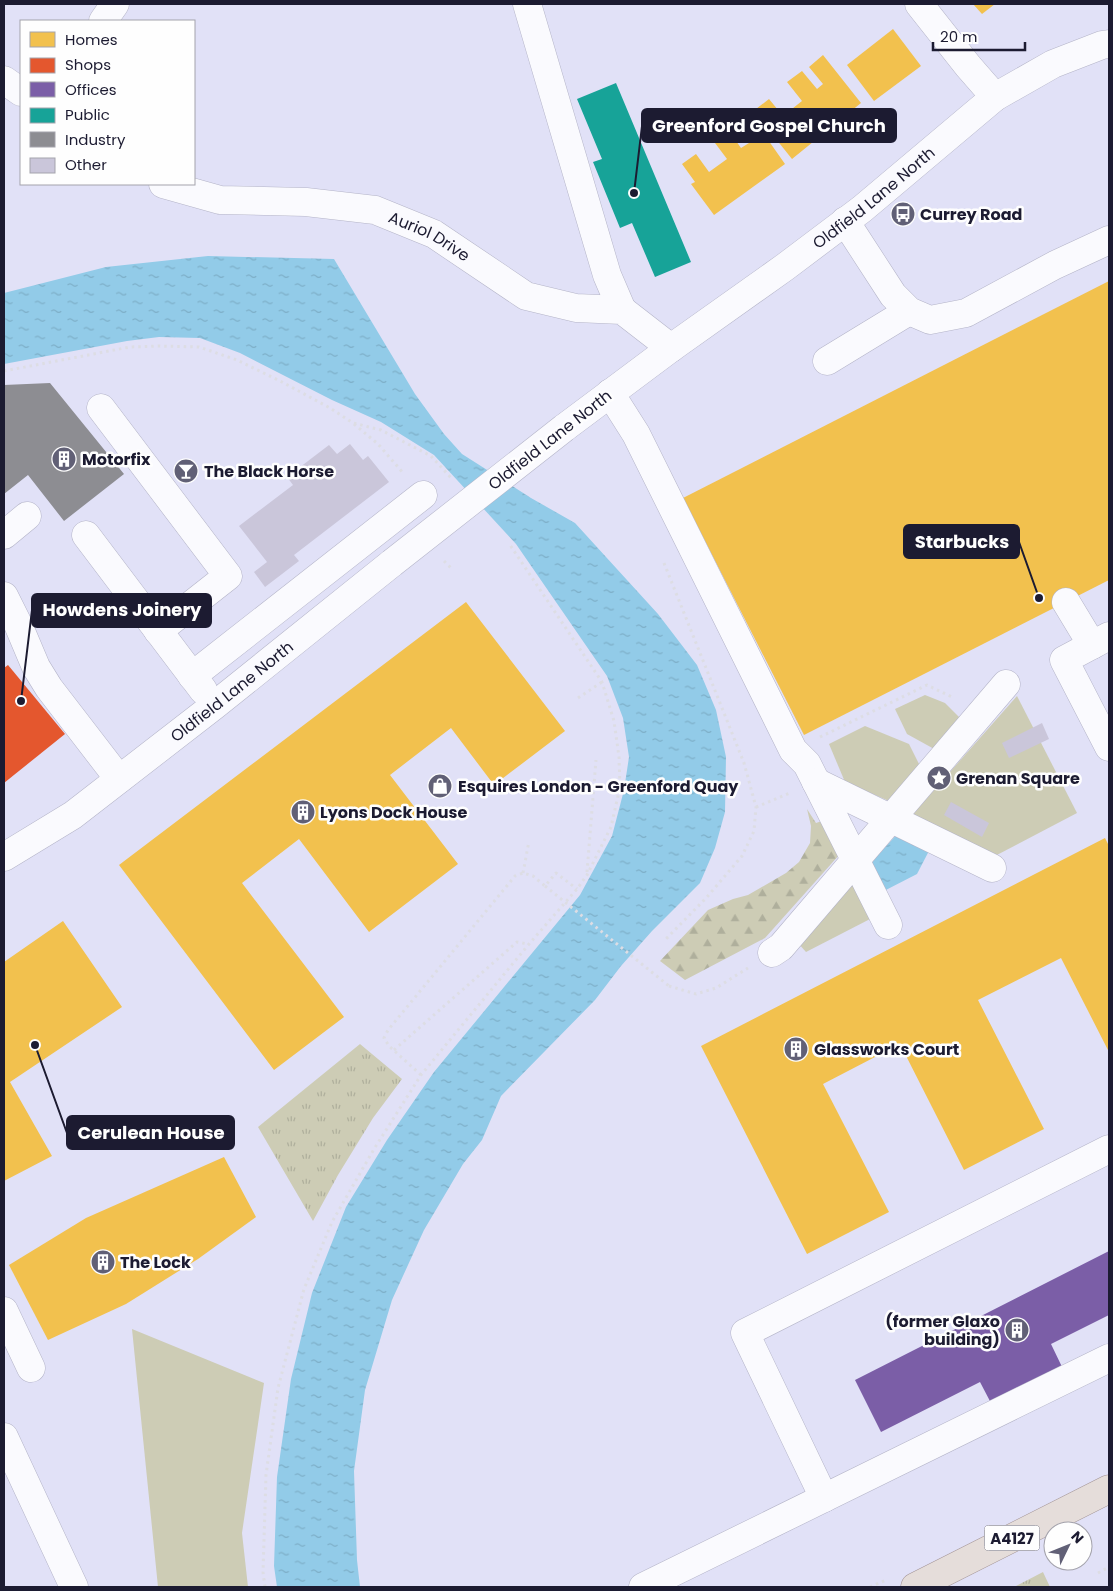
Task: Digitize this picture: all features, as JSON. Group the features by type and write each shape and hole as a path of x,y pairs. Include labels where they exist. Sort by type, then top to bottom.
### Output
{"main road":[{"name":"A4127","path":"915,1587 1109,1489"}],"street":[{"path":"104,20 115,4"},
{"path":"527,4 607,275 622,310 672,348"},
{"path":"919,4 995,98"},
{"name":"Oldfield Lane North","path":"4,857 73,815 215,705 564,428 862,209 995,98 1053,64 1109,44"},
{"path":"4,80 20,91"},
{"name":"Auriol Drive","path":"167,185 220,200 306,202 375,210 434,234 526,296 576,308 622,310"},
{"path":"845,221 893,295 909,311 930,320 966,313 1054,265 1109,240"},
{"path":"827,361 909,311"},
{"path":"610,393 628,419 793,750 807,764 888,925"},
{"path":"101,408 228,576 158,631"},
{"path":"192,676 423,495"},
{"path":"4,535 27,516"},
{"path":"86,535 215,705"},
{"path":"4,596 36,667 49,688 120,779"},
{"path":"1066,602 1100,641 1064,660 1109,747"},
{"path":"772,953 781,947 1006,684"},
{"path":"816,782 992,868"},
{"path":"824,1498 745,1333 1109,1149"},
{"path":"4,1311 31,1368"},
{"path":"643,1587 1109,1358"},
{"path":"4,1437 74,1587"}],"path":[{"path":"4,371 130,347 200,346 237,360 282,382 353,423 378,444 423,495"},
{"path":"353,423 381,430 431,456 453,480"},
{"path":"265,1587 263,1572 266,1475 278,1388 304,1289 332,1222 374,1149 421,1075 587,875 610,827 620,787 619,758 614,721 602,682 510,545"},
{"path":"663,559 744,763 756,807 754,831 742,856 706,897 664,940"},
{"path":"578,698 602,682"},
{"path":"793,750 927,685 959,700"},
{"path":"587,875 596,760"},
{"path":"756,807 776,799"},
{"path":"523,873 529,841"},
{"path":"421,1075 384,1038 388,1030 515,876 523,873 533,876 669,986 696,994 716,988 772,953"},
{"path":"545,886 556,873 577,889"},
{"path":"394,1050 517,942 529,944"},
{"path":"1098,1573 1109,1567"}],"green space":[{"path":"925,695 945,703 960,718 936,750 907,734 895,709"},
{"path":"1017,696 1077,813 993,857 912,815"},
{"path":"865,726 909,744 920,766 889,801 845,782 829,744"},
{"path":"807,809 816,823 822,821 840,854 765,938 685,980 660,961 708,910 733,899 748,895 786,873 799,862 810,843 811,826"},
{"path":"852,880 872,918 806,952 798,943"},
{"path":"360,1044 402,1079 373,1118 338,1175 313,1221 258,1127"},
{"path":"132,1329 264,1383 242,1533 248,1587 158,1587"},
{"path":"1043,1572 1050,1587 1014,1587"}],"water":[{"path":"208,256 334,259 415,394 444,434 462,454 531,498 575,523 658,614 697,665 716,710 726,757 725,812 715,848 700,883 652,931 621,966 595,1000 501,1096 482,1140 463,1164 424,1230 392,1300 365,1390 354,1471 357,1560 360,1587 277,1587 274,1566 277,1477 291,1379 312,1293 346,1207 387,1140 434,1072 580,895 612,836 624,790 629,757 623,718 607,676 516,544 434,455 381,422 332,400 240,353 200,338 159,337 127,341 4,364 4,293 106,267"},
{"path":"900,831 931,847 917,874 880,893 867,867"}],"building: Homes":[{"path":"973,4 995,4 982,14"},
{"path":"893,29 921,66 874,101 847,65"},
{"path":"823,55 861,103 792,159 768,129 770,127 756,109 769,99 783,116 802,101 787,82 802,71 817,89 823,84 809,67"},
{"path":"750,114 785,164 714,215 691,184 695,182 682,164 696,154 709,172 727,159 712,139 727,128 741,148 749,143 736,124"},
{"path":"1109,281 1109,580 804,735 683,498"},
{"name":"Lyons Dock House","path":"466,602 565,731 494,785 451,728 390,775 458,864 369,932 299,839 242,883 344,1017 274,1070 119,865"},
{"name":"Glassworks Court","path":"1105,838 1109,846 1109,1052 1061,958 978,1000 1044,1129 964,1170 900,1044 823,1084 889,1212 807,1254 701,1046"},
{"path":"63,921 122,1007 10,1082 52,1156 4,1181 4,962"},
{"name":"The Lock","path":"224,1157 256,1217 198,1259 126,1304 48,1340 9,1265 86,1218"}],"building: Shops":[{"path":"8,665 65,734 4,783 4,668"}],"building: Offices":[{"name":"(former Glaxo building)","path":"1109,1251 1109,1315 1051,1344 1063,1369 992,1405 980,1382 881,1432 855,1380"}],"building: Public":[{"path":"616,83 691,262 655,277 632,223 620,228 593,162 602,159 577,99"}],"building: Industry":[{"name":"Motorfix","path":"50,383 124,474 64,521 28,475 4,494 4,385"}],"building: Other":[{"path":"350,444 363,460 368,456 389,482 294,555 299,561 265,587 254,572 267,562 239,526 293,485 287,477 329,445 337,454"},
{"path":"1042,723 1049,739 1009,758 1002,743"},
{"path":"951,802 989,823 982,837 944,815"}],"place":[{"name":"Greenford Gospel Church","path":"634,193"},
{"name":"Currey Road","path":"903,214"},
{"name":"Motorfix","path":"64,459"},
{"name":"The Black Horse","path":"186,471"},
{"name":"Starbucks","path":"1039,598"},
{"name":"Howdens Joinery","path":"21,701"},
{"name":"Grenan Square","path":"939,778"},
{"name":"Esquires London - Greenford Quay","path":"440,786"},
{"name":"Lyons Dock House","path":"303,812"},
{"name":"Cerulean House","path":"35,1045"},
{"name":"Glassworks Court","path":"796,1049"},
{"name":"The Lock","path":"103,1262"},
{"name":"(former Glaxo building)","path":"1017,1330"}]}
